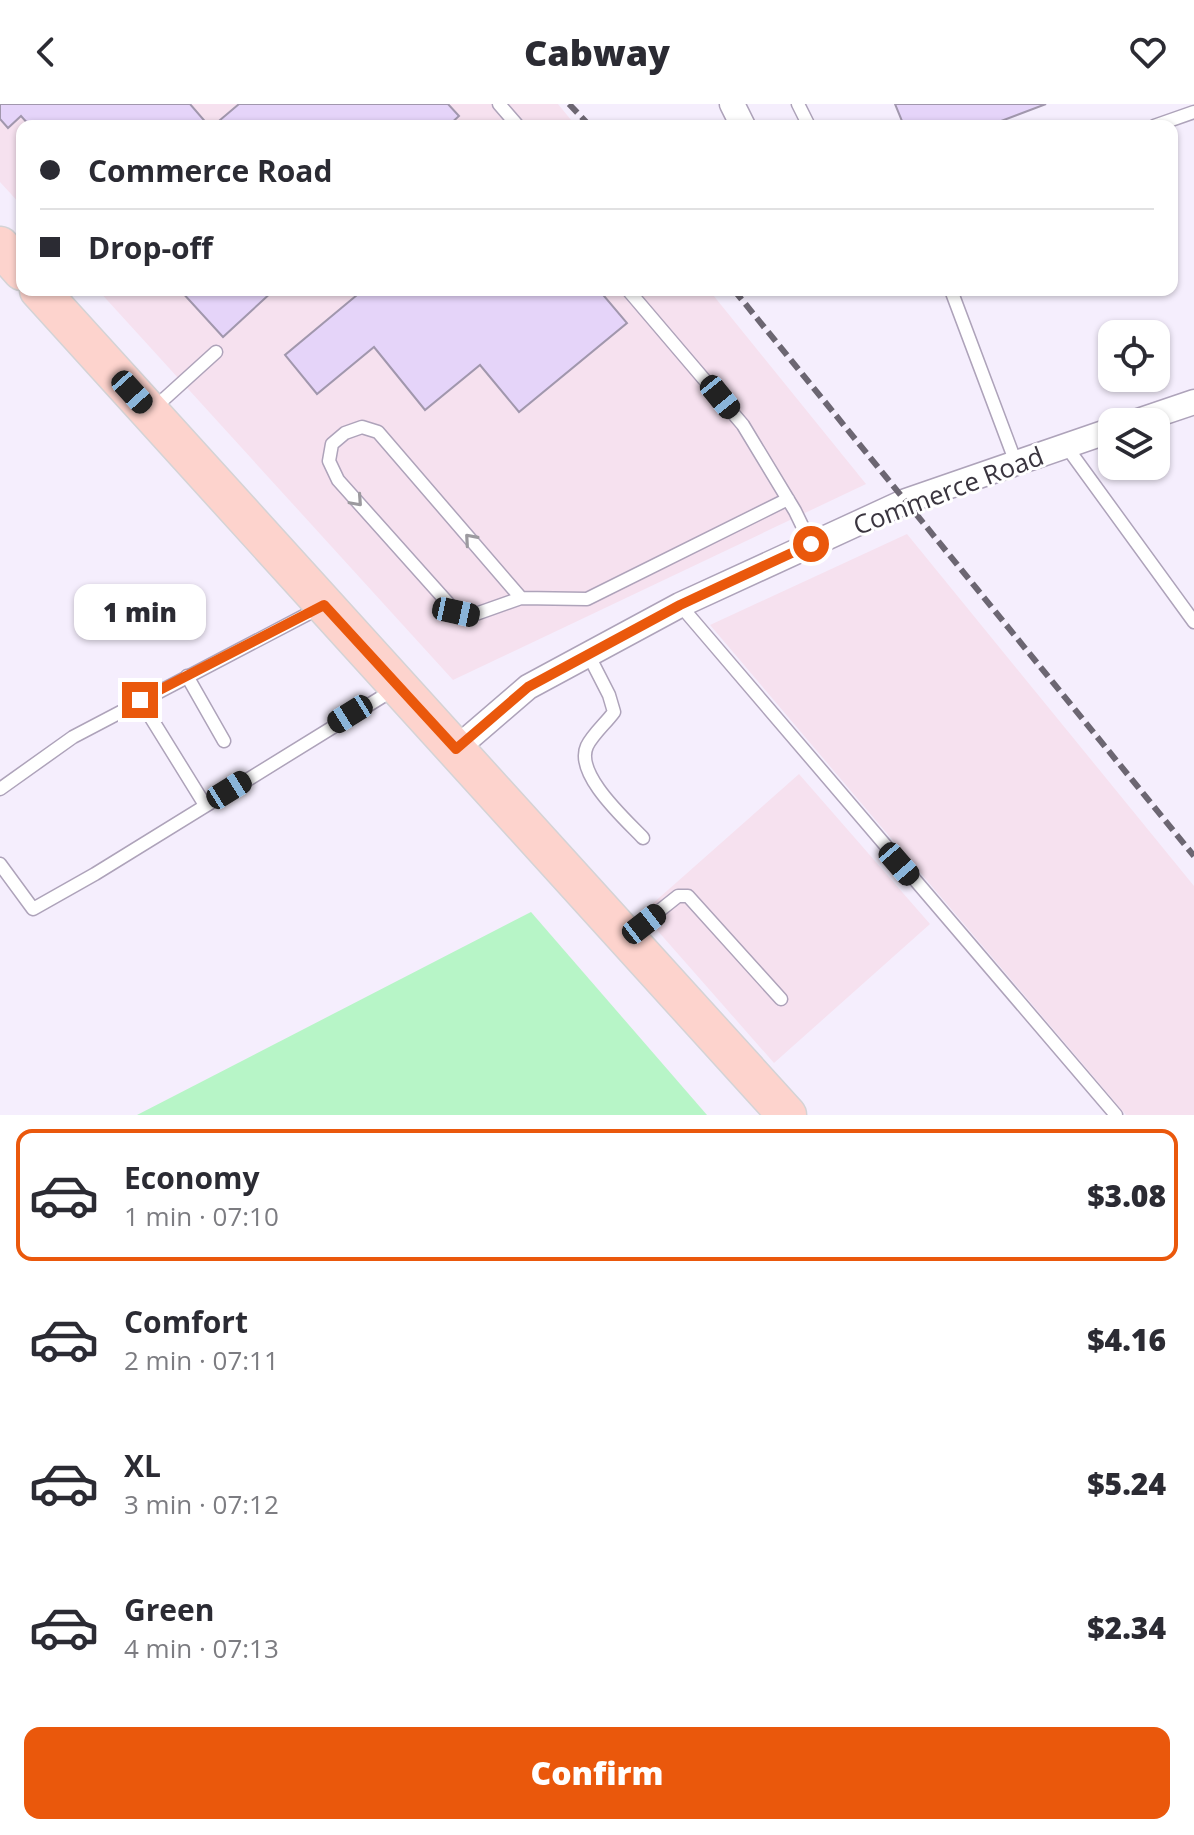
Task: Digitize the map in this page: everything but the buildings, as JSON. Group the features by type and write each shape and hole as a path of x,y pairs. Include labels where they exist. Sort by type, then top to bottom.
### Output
{"main road":[{"path":"0,246 16,264"},
{"path":"44,296 787,1115"}],"street":[{"path":"1170,410 1194,402"},
{"name":"Commerce Road","path":"456,749 528,687 680,605 906,501 1098,435"}],"lane":[{"path":"499,104 513,120"},
{"path":"1171,120 1194,112"},
{"path":"633,296 743,425 811,544"},
{"path":"953,296 1016,463"},
{"path":"150,413 216,352"},
{"path":"521,598 378,432 362,427 345,433 332,444 329,461 338,480 456,612 473,615 521,598 587,599 788,499"},
{"path":"1066,446 1194,622"},
{"path":"0,789 73,737 324,605"},
{"path":"680,605 1116,1115"},
{"path":"588,654 614,712 586,748 586,764 600,792 643,838"},
{"path":"187,676 224,741"},
{"path":"0,864 33,909 399,686"},
{"path":"140,700 205,805"},
{"path":"626,937 678,896 688,896 781,999"}],"shaded area":[{"path":"0,104 558,104 571,120 16,120 16,199 0,182"},
{"path":"103,296 714,296 866,484 453,680"},
{"path":"907,534 1194,886 1194,1115 1126,1115 710,625"},
{"path":"799,774 930,924 774,1063 642,913"}],"green space":[{"path":"531,912 707,1115 137,1115"}],"railway":[{"path":"569,104 584,120"},
{"path":"739,296 1194,856"}],"route":[{"path":"140,700 324,605 456,749 528,687 680,605 811,544"}]}
